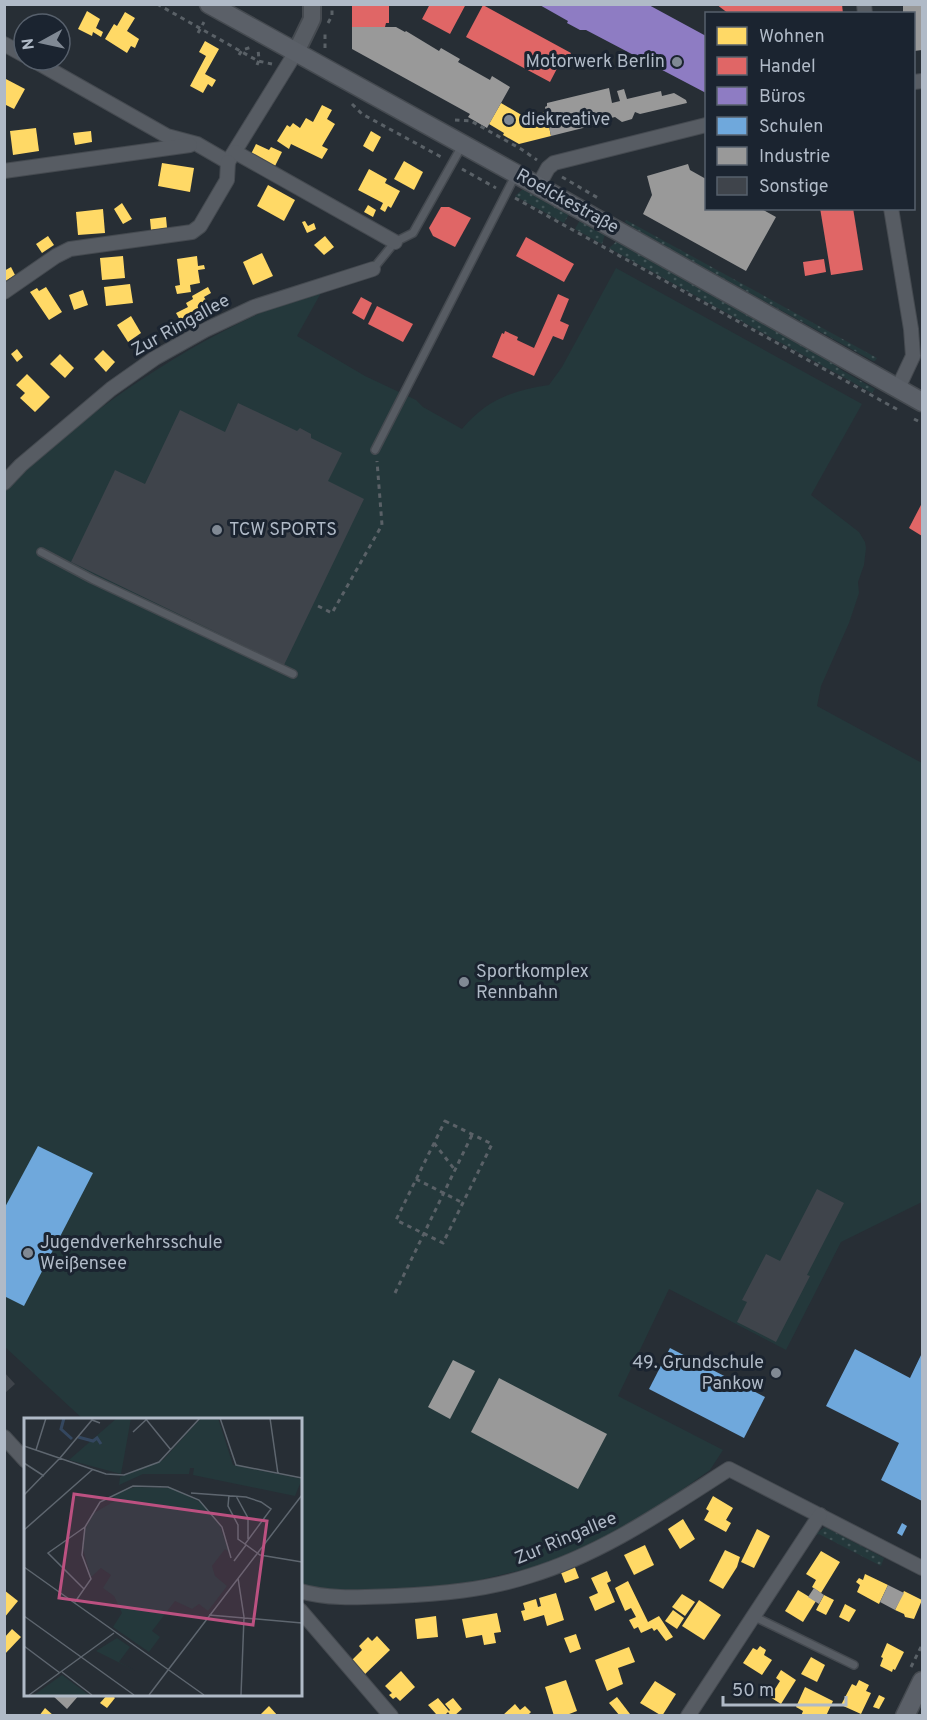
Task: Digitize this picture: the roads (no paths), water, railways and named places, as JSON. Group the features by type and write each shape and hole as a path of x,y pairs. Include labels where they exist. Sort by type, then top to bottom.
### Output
{"main road":[{"name":"Roelckestraße","path":"207,13 292,59 463,144 922,402"},
{"path":"905,1716 922,1681"}],"street":[{"path":"4,292 70,249 192,232 200,226 227,180 231,157 292,59 312,19 312,4"},
{"path":"54,72 167,136 231,157 395,242"},
{"path":"538,186 548,168 554,163 705,125"},
{"path":"4,171 197,144"},
{"path":"891,210 911,329 912,356 897,388"},
{"name":"Zur Ringallee","path":"4,483 21,465 111,389 155,358 205,330 254,308 373,269"},
{"path":"4,1437 24,1459"},
{"name":"Zur Ringallee","path":"302,1592 314,1595 352,1597 418,1595 459,1592 529,1576 567,1562 632,1531 729,1469 922,1568"},
{"path":"688,1716 820,1515"},
{"path":"302,1612 391,1716"}],"lane":[{"name":"Zur Ringallee","path":"373,269 395,242 413,232 463,144"},
{"path":"375,450 516,174"},
{"path":"41,552 92,579 293,674"},
{"path":"753,1616 854,1665"}],"place":[{"name":"Motorwerk Berlin","path":"677,62"},
{"name":"diekreative","path":"509,120"},
{"name":"TCW SPORTS","path":"217,530"},
{"name":"Sportkomplex Rennbahn","path":"464,982"},
{"name":"Jugendverkehrsschule Weißensee","path":"28,1253"},
{"name":"49. Grundschule Pankow","path":"776,1373"}]}
